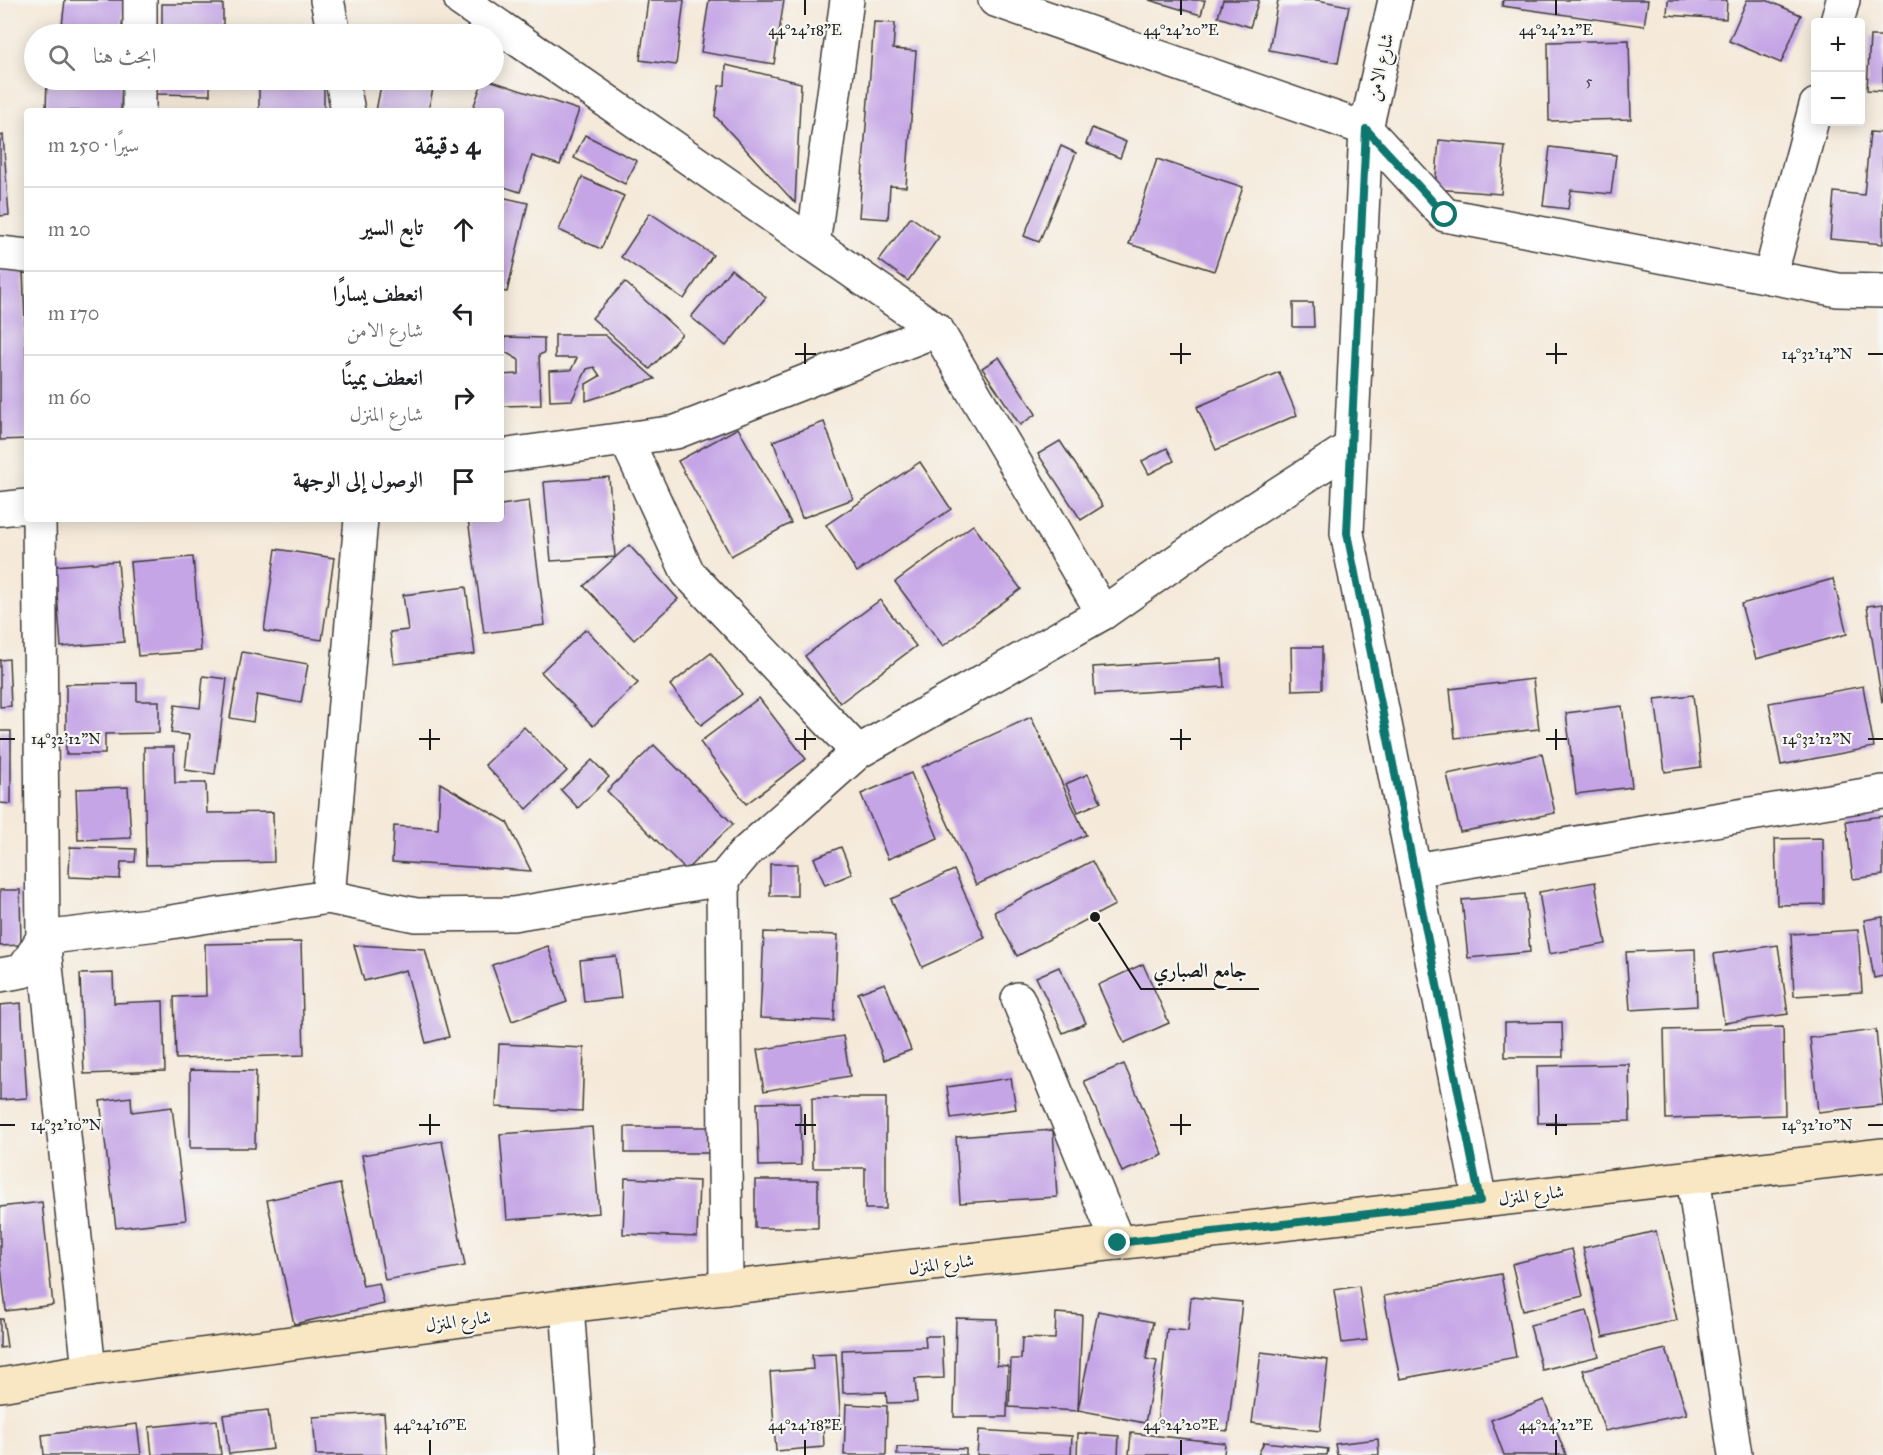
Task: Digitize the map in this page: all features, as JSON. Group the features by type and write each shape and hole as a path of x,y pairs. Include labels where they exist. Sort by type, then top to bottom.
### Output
{"street":[{"path":"140,0 140,24"},
{"path":"327,0 332,24"},
{"path":"461,0 496,24"},
{"path":"813,244 847,0"},
{"path":"994,0 1366,129 1445,215 1838,290 1883,291"},
{"name":"شارع الامن","path":"1395,0 1366,129 1347,533 1480,1201"},
{"path":"1838,18 1843,0"},
{"path":"504,30 937,330 1103,613"},
{"path":"139,108 140,90"},
{"path":"344,90 347,108"},
{"path":"1770,277 1811,120"},
{"path":"0,253 24,256"},
{"path":"504,456 676,432 937,330"},
{"path":"626,439 688,573 858,752"},
{"path":"43,938 165,923 328,897 416,915 513,914 723,879 745,854 858,752 1103,613 1217,533 1351,447"},
{"path":"0,509 24,506"},
{"path":"39,522 43,938 89,1370"},
{"path":"328,897 361,522"},
{"path":"1414,870 1883,792"},
{"path":"723,879 726,1288"},
{"path":"0,975 23,971 43,938"},
{"path":"1018,999 1118,1243"},
{"name":"شارع المنزل","path":"0,1385 89,1370 567,1306 1883,1155"},
{"path":"1693,1177 1735,1455"},
{"path":"567,1306 578,1455"}],"building":[{"path":"65,0 125,0 122,24 62,24"},
{"path":"648,0 684,0 676,65 640,60"},
{"path":"709,0 784,0 774,64 701,52"},
{"path":"1149,0 1205,0 1201,15"},
{"path":"1223,0 1259,0 1250,27 1218,17"},
{"path":"1278,0 1317,0 1349,6 1338,63 1269,50"},
{"path":"1503,0 1648,0 1644,26 1502,6"},
{"path":"1668,0 1727,0 1726,19 1667,15"},
{"path":"1747,0 1766,0 1801,15 1781,63 1729,41"},
{"path":"162,4 223,4 223,24 162,24"},
{"path":"874,22 895,23 893,49 916,51 906,187 890,186 888,219 859,217"},
{"path":"1870,36 1883,36 1883,91 1867,90"},
{"path":"1629,40 1631,119 1549,121 1548,42"},
{"path":"726,65 801,83 795,203 715,116 719,86 725,85"},
{"path":"504,85 579,110 560,165 532,156 520,192 504,187 504,108 473,108 479,90 504,90"},
{"path":"47,90 122,90 121,108 46,108"},
{"path":"157,90 210,90 210,95 157,94"},
{"path":"259,90 324,90 324,108 259,108"},
{"path":"380,90 433,90 429,108 377,108"},
{"path":"1092,128 1126,142 1120,158 1086,144"},
{"path":"1870,132 1883,133 1883,244 1830,239 1834,192 1864,195"},
{"path":"3,135 9,215 0,216 0,136"},
{"path":"585,135 637,161 625,184 574,158"},
{"path":"1439,140 1505,146 1501,194 1435,189"},
{"path":"1061,146 1076,153 1039,242 1024,236"},
{"path":"1550,147 1616,155 1611,194 1571,190 1568,209 1543,206"},
{"path":"1157,159 1243,187 1214,271 1129,244"},
{"path":"582,177 624,196 601,249 559,230"},
{"path":"504,198 528,203 507,292 504,292"},
{"path":"650,213 713,255 684,299 621,257"},
{"path":"911,217 939,237 908,281 879,260"},
{"path":"23,269 24,439 0,440 0,270"},
{"path":"731,269 766,297 726,346 691,317"},
{"path":"625,282 682,334 650,369 592,318"},
{"path":"1293,303 1313,303 1314,327 1293,327"},
{"path":"555,335 605,335 655,379 586,401 586,384 600,376 594,367 587,369 572,400 550,401 549,371 571,370 577,358 555,358"},
{"path":"505,337 544,338 544,353 539,355 541,405 504,406 504,375 519,374 519,360 505,352"},
{"path":"999,357 1036,414 1020,425 982,368"},
{"path":"1279,372 1297,415 1216,450 1197,407"},
{"path":"824,422 853,499 802,518 773,441"},
{"path":"738,428 791,523 731,556 678,461"},
{"path":"1060,441 1103,506 1081,520 1038,454"},
{"path":"1167,448 1174,461 1149,474 1142,461"},
{"path":"920,462 951,509 857,572 826,525"},
{"path":"609,477 615,557 551,561 544,482"},
{"path":"529,501 545,625 484,633 468,522 504,522 504,505"},
{"path":"973,525 1021,589 943,646 895,582"},
{"path":"629,545 678,599 634,640 584,586"},
{"path":"276,549 334,558 322,640 264,631"},
{"path":"193,557 201,651 138,656 130,562"},
{"path":"118,561 124,642 61,647 55,566"},
{"path":"1833,579 1847,634 1756,659 1741,604"},
{"path":"466,587 475,654 394,664 390,632 408,630 403,595"},
{"path":"880,600 916,646 840,703 805,656"},
{"path":"1883,604 1883,702 1882,702 1867,606"},
{"path":"586,629 638,683 593,726 541,672"},
{"path":"1291,647 1322,647 1322,689 1292,690"},
{"path":"242,652 308,664 301,703 257,695 253,722 230,718"},
{"path":"711,653 742,694 701,725 670,685"},
{"path":"9,659 11,706 0,707 0,660"},
{"path":"1222,659 1224,687 1095,695 1093,667"},
{"path":"203,676 227,679 215,774 185,770 189,735 171,733 175,705 200,708"},
{"path":"1533,679 1539,729 1455,738 1450,689"},
{"path":"137,683 137,701 159,701 159,733 105,734 105,754 66,754 66,684"},
{"path":"1863,686 1874,747 1781,765 1769,703"},
{"path":"1693,695 1701,767 1665,772 1655,699"},
{"path":"759,698 806,759 746,804 700,742"},
{"path":"1622,706 1632,787 1576,794 1566,713"},
{"path":"1031,717 1086,835 976,885 922,767"},
{"path":"524,727 567,771 527,809 485,765"},
{"path":"0,731 11,731 11,804 0,803"},
{"path":"654,745 733,824 686,870 607,791"},
{"path":"144,747 174,747 175,783 206,783 207,813 273,812 274,862 146,865"},
{"path":"1542,754 1555,813 1460,832 1447,774"},
{"path":"592,760 609,777 578,808 561,790"},
{"path":"911,773 938,838 888,859 861,794"},
{"path":"1088,774 1101,802 1078,812 1066,784"},
{"path":"440,783 507,822 531,871 392,862 394,826 438,829"},
{"path":"128,787 131,838 78,840 76,789"},
{"path":"1883,816 1883,875 1853,879 1846,821"},
{"path":"1823,838 1824,904 1777,905 1775,839"},
{"path":"70,847 136,849 135,862 121,862 120,879 69,877"},
{"path":"841,847 852,874 825,885 814,858"},
{"path":"1092,861 1115,905 1017,956 994,912"},
{"path":"770,864 797,864 797,896 770,896"},
{"path":"954,870 985,938 922,967 891,899"},
{"path":"1595,882 1606,944 1549,954 1539,892"},
{"path":"0,890 20,890 21,945 0,946"},
{"path":"1525,894 1530,952 1468,958 1462,900"},
{"path":"1883,917 1883,976 1874,978 1864,920"},
{"path":"1858,930 1862,992 1794,996 1791,934"},
{"path":"764,932 838,935 834,1021 760,1018"},
{"path":"301,942 304,1055 176,1059 174,997 206,996 205,944"},
{"path":"354,945 425,949 449,1037 426,1043 406,970 364,981"},
{"path":"1778,945 1788,1014 1724,1023 1714,954"},
{"path":"548,946 567,1002 512,1021 492,965"},
{"path":"1695,949 1697,1006 1630,1010 1626,952"},
{"path":"616,956 621,998 584,1002 580,960"},
{"path":"1143,964 1169,1023 1124,1043 1098,985"},
{"path":"1059,967 1086,1023 1063,1033 1036,977"},
{"path":"113,973 114,1003 163,1001 165,1071 84,1074 80,974"},
{"path":"885,983 911,1050 884,1060 858,993"},
{"path":"21,1003 27,1098 0,1100 0,1005"},
{"path":"1562,1022 1563,1057 1505,1057 1505,1023"},
{"path":"1783,1027 1785,1115 1666,1119 1664,1030"},
{"path":"1876,1030 1883,1105 1818,1112 1810,1038"},
{"path":"843,1036 850,1076 764,1091 757,1050"},
{"path":"499,1044 584,1048 582,1111 496,1107"},
{"path":"1124,1064 1163,1155 1122,1172 1084,1081"},
{"path":"1629,1064 1630,1121 1538,1123 1537,1066"},
{"path":"190,1070 256,1071 255,1148 190,1148"},
{"path":"1011,1078 1016,1109 951,1118 947,1087"},
{"path":"131,1097 132,1112 172,1107 186,1220 116,1228 100,1101"},
{"path":"812,1098 886,1098 886,1209 865,1209 865,1168 813,1168"},
{"path":"800,1102 801,1165 759,1166 757,1103"},
{"path":"592,1127 599,1213 507,1220 500,1134"},
{"path":"625,1127 710,1127 710,1153 625,1153"},
{"path":"1053,1130 1057,1197 960,1203 956,1137"},
{"path":"442,1141 465,1266 385,1280 362,1155"},
{"path":"625,1178 699,1181 697,1237 623,1234"},
{"path":"755,1180 818,1180 818,1228 755,1228"},
{"path":"340,1184 363,1286 379,1283 384,1304 294,1324 267,1200"},
{"path":"42,1202 53,1305 6,1311 0,1258 0,1207"},
{"path":"1656,1231 1677,1320 1603,1337 1583,1248"},
{"path":"1572,1249 1583,1296 1523,1311 1512,1264"},
{"path":"1501,1274 1516,1357 1400,1379 1384,1296"},
{"path":"1359,1286 1367,1340 1342,1343 1334,1290"},
{"path":"1191,1297 1242,1302 1228,1431 1157,1424 1167,1329 1188,1331"},
{"path":"1098,1311 1153,1322 1146,1359 1157,1361 1145,1423 1078,1410"},
{"path":"1587,1311 1599,1356 1542,1370 1530,1325"},
{"path":"1056,1313 1082,1315 1078,1411 1009,1407 1011,1359 1021,1359 1022,1338 1055,1339"},
{"path":"956,1318 997,1319 997,1365 1008,1366 1007,1417 954,1417"},
{"path":"0,1319 3,1319 7,1347 0,1348"},
{"path":"925,1336 942,1336 944,1378 915,1379 917,1402 887,1403 886,1392 843,1393 842,1350 926,1347"},
{"path":"1666,1349 1687,1414 1605,1431 1583,1370"},
{"path":"1261,1352 1328,1360 1320,1431 1252,1423"},
{"path":"836,1354 841,1426 823,1427 824,1447 776,1451 770,1372 813,1369 812,1355"},
{"path":"1544,1400 1566,1455 1504,1455 1491,1420"},
{"path":"846,1404 887,1406 886,1455 844,1455"},
{"path":"268,1410 273,1449 229,1454 223,1415"},
{"path":"384,1413 387,1455 316,1455 313,1417"},
{"path":"217,1420 221,1455 152,1455 149,1427"},
{"path":"137,1424 141,1455 44,1455 42,1435"},
{"path":"979,1430 1072,1436 1071,1455 977,1455"},
{"path":"1078,1433 1119,1436 1118,1455 1077,1455"},
{"path":"1131,1433 1225,1443 1224,1455 1129,1455"},
{"path":"1378,1439 1379,1455 1337,1455 1335,1444"},
{"path":"1264,1442 1328,1449 1327,1455 1258,1455"},
{"path":"897,1447 966,1449 966,1455 897,1455"}],"place":[{"name":"جامع الصباري","path":"1095,917"}],"route":[{"path":"1118,1243 1480,1201 1347,533 1366,129 1445,215"}]}
